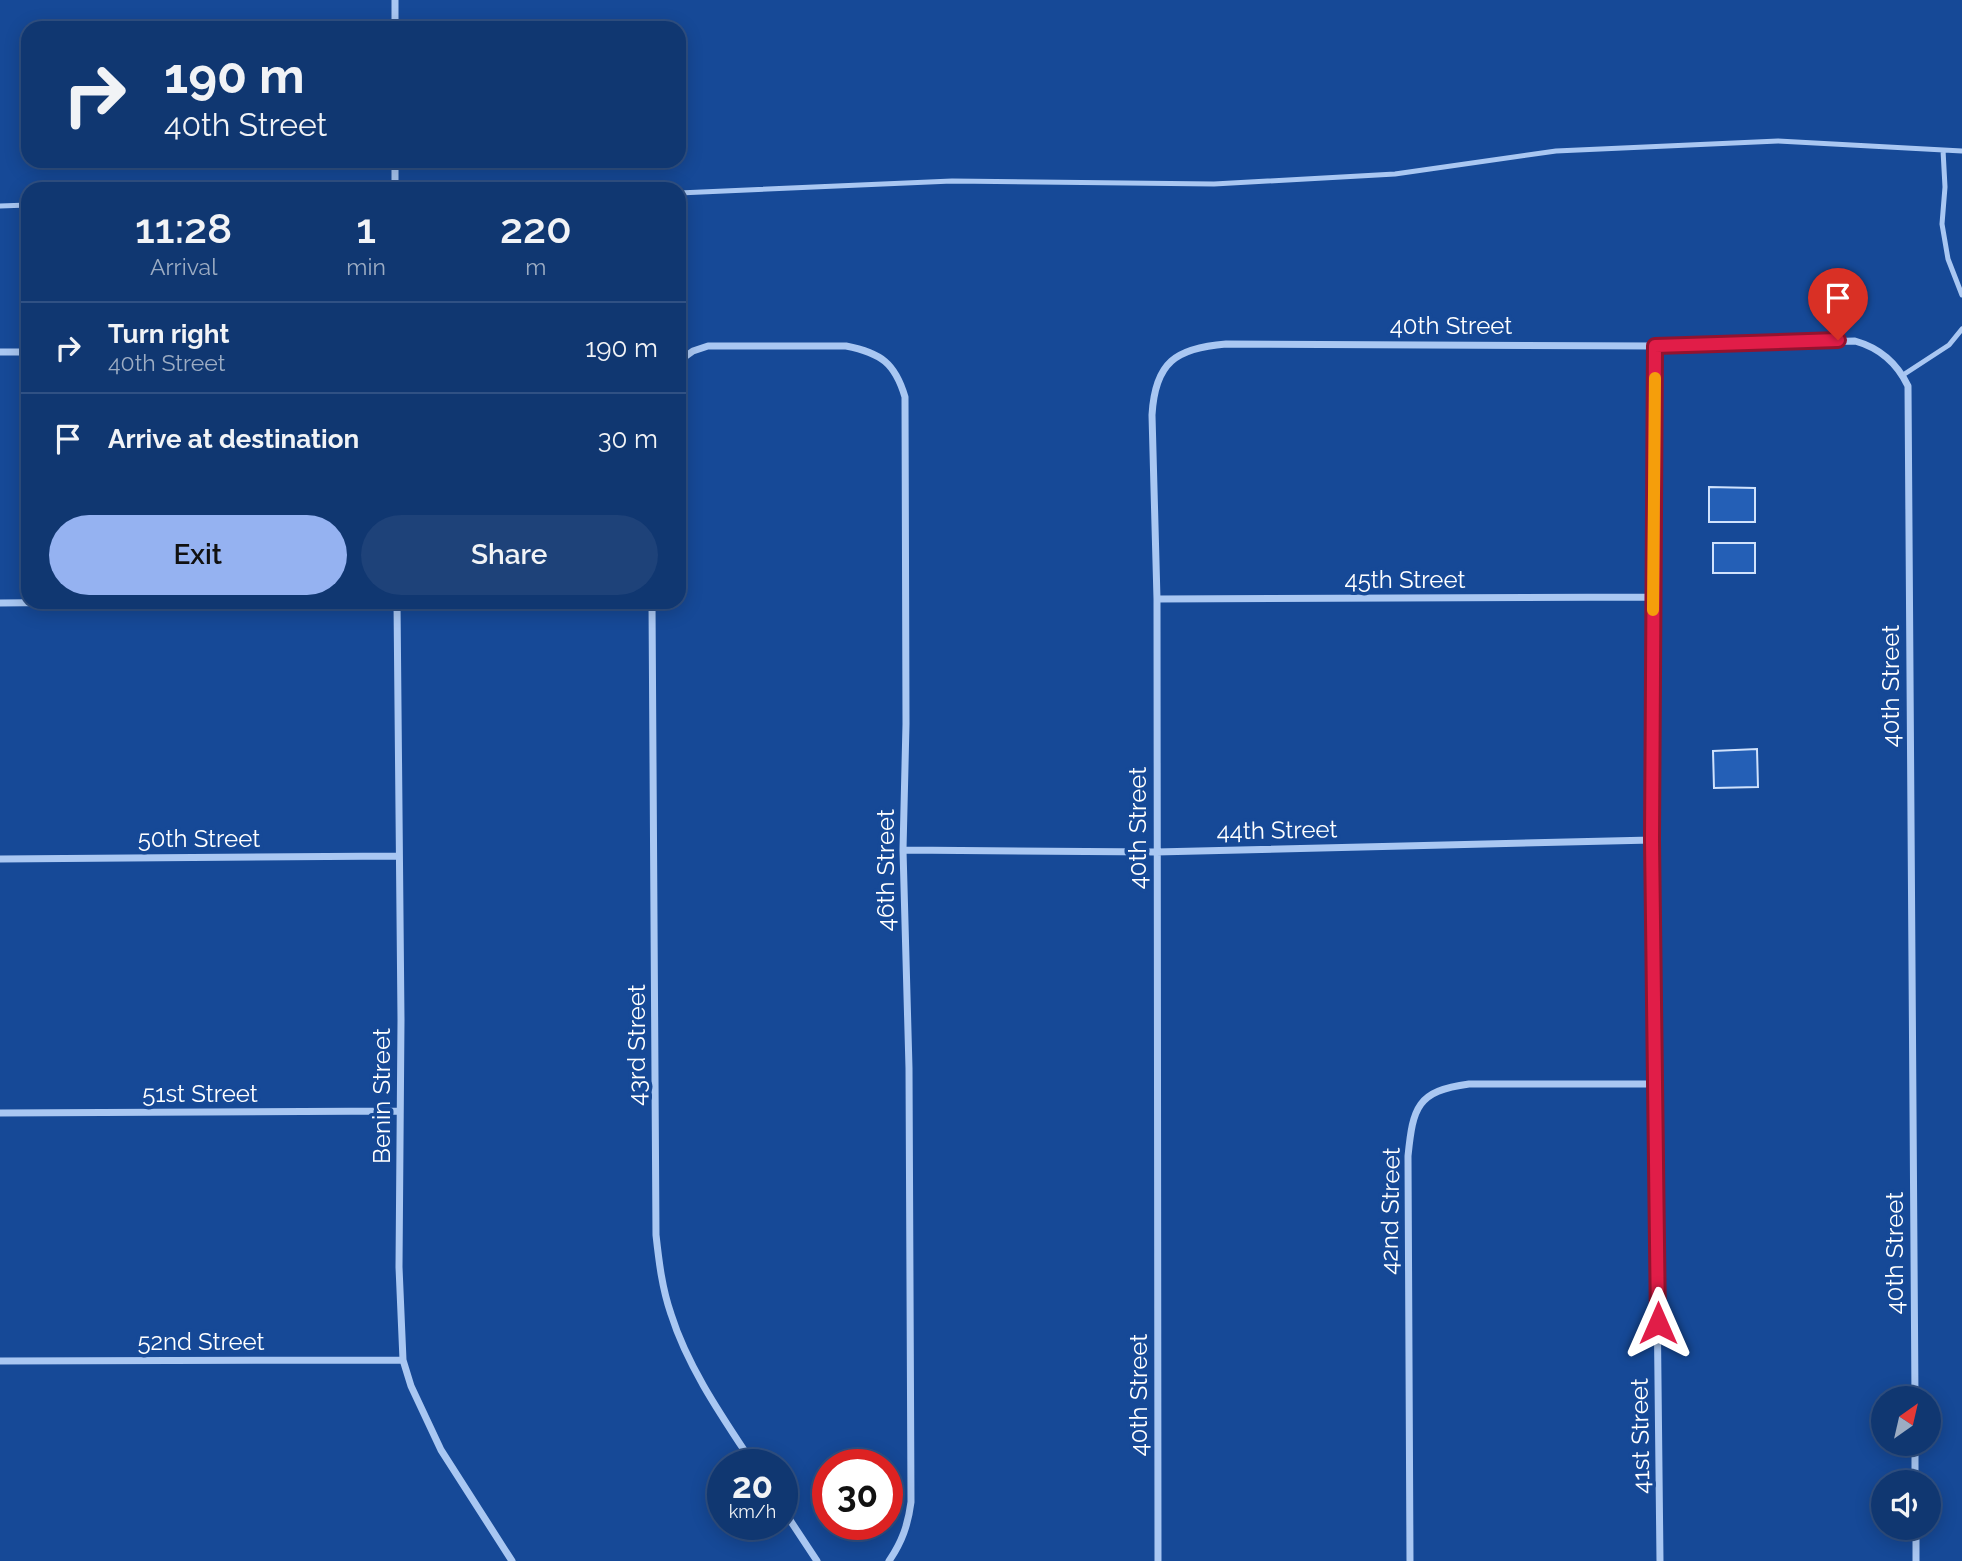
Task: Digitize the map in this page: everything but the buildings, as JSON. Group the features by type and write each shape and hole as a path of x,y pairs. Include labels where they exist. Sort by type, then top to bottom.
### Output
{"street":[{"path":"395,0 395,21"},
{"name":"40th Street","path":"1158,1561 1157,599 1153,399 1168,362 1184,351 1199,346 1655,346 1855,341 1885,355 1903,375 1908,386 1915,1386"},
{"name":"46th Street","path":"686,356 708,346 846,346 866,350 887,361 900,378 905,397 906,724 903,850 909,1068 911,1502 909,1521 900,1545 889,1561"},
{"name":"41st Street","path":"1655,346 1652,840 1660,1561"},
{"path":"0,352 21,352"},
{"name":"45th Street","path":"1157,599 1653,597"},
{"path":"0,603 21,603"},
{"name":"Benin Street","path":"397,609 399,1267 403,1360 411,1386 441,1450 512,1561"},
{"name":"43rd Street","path":"652,609 656,1235 660,1272 671,1315 688,1354 744,1449"},
{"name":"44th Street","path":"903,850 1156,852 1652,840"},
{"name":"50th Street","path":"0,859 398,856"},
{"name":"42nd Street","path":"1410,1561 1408,1156 1410,1131 1417,1111 1427,1096 1443,1087 1469,1084 1656,1084"},
{"name":"51st Street","path":"0,1113 400,1111"},
{"name":"52nd Street","path":"0,1361 403,1360"},
{"path":"798,1532 817,1561"},
{"path":"1916,1540 1916,1561"}],"lane":[{"path":"686,193 952,181 1214,184 1395,174 1556,151 1778,141 1962,151"},
{"path":"1943,150 1945,187 1942,224 1948,259 1962,295"},
{"path":"0,206 21,205"},
{"path":"1903,375 1949,345 1962,329"}],"slow traffic":[{"path":"1653,610 1655,378"}],"route":[{"path":"1658,1323 1652,840 1655,346 1838,340"}]}
